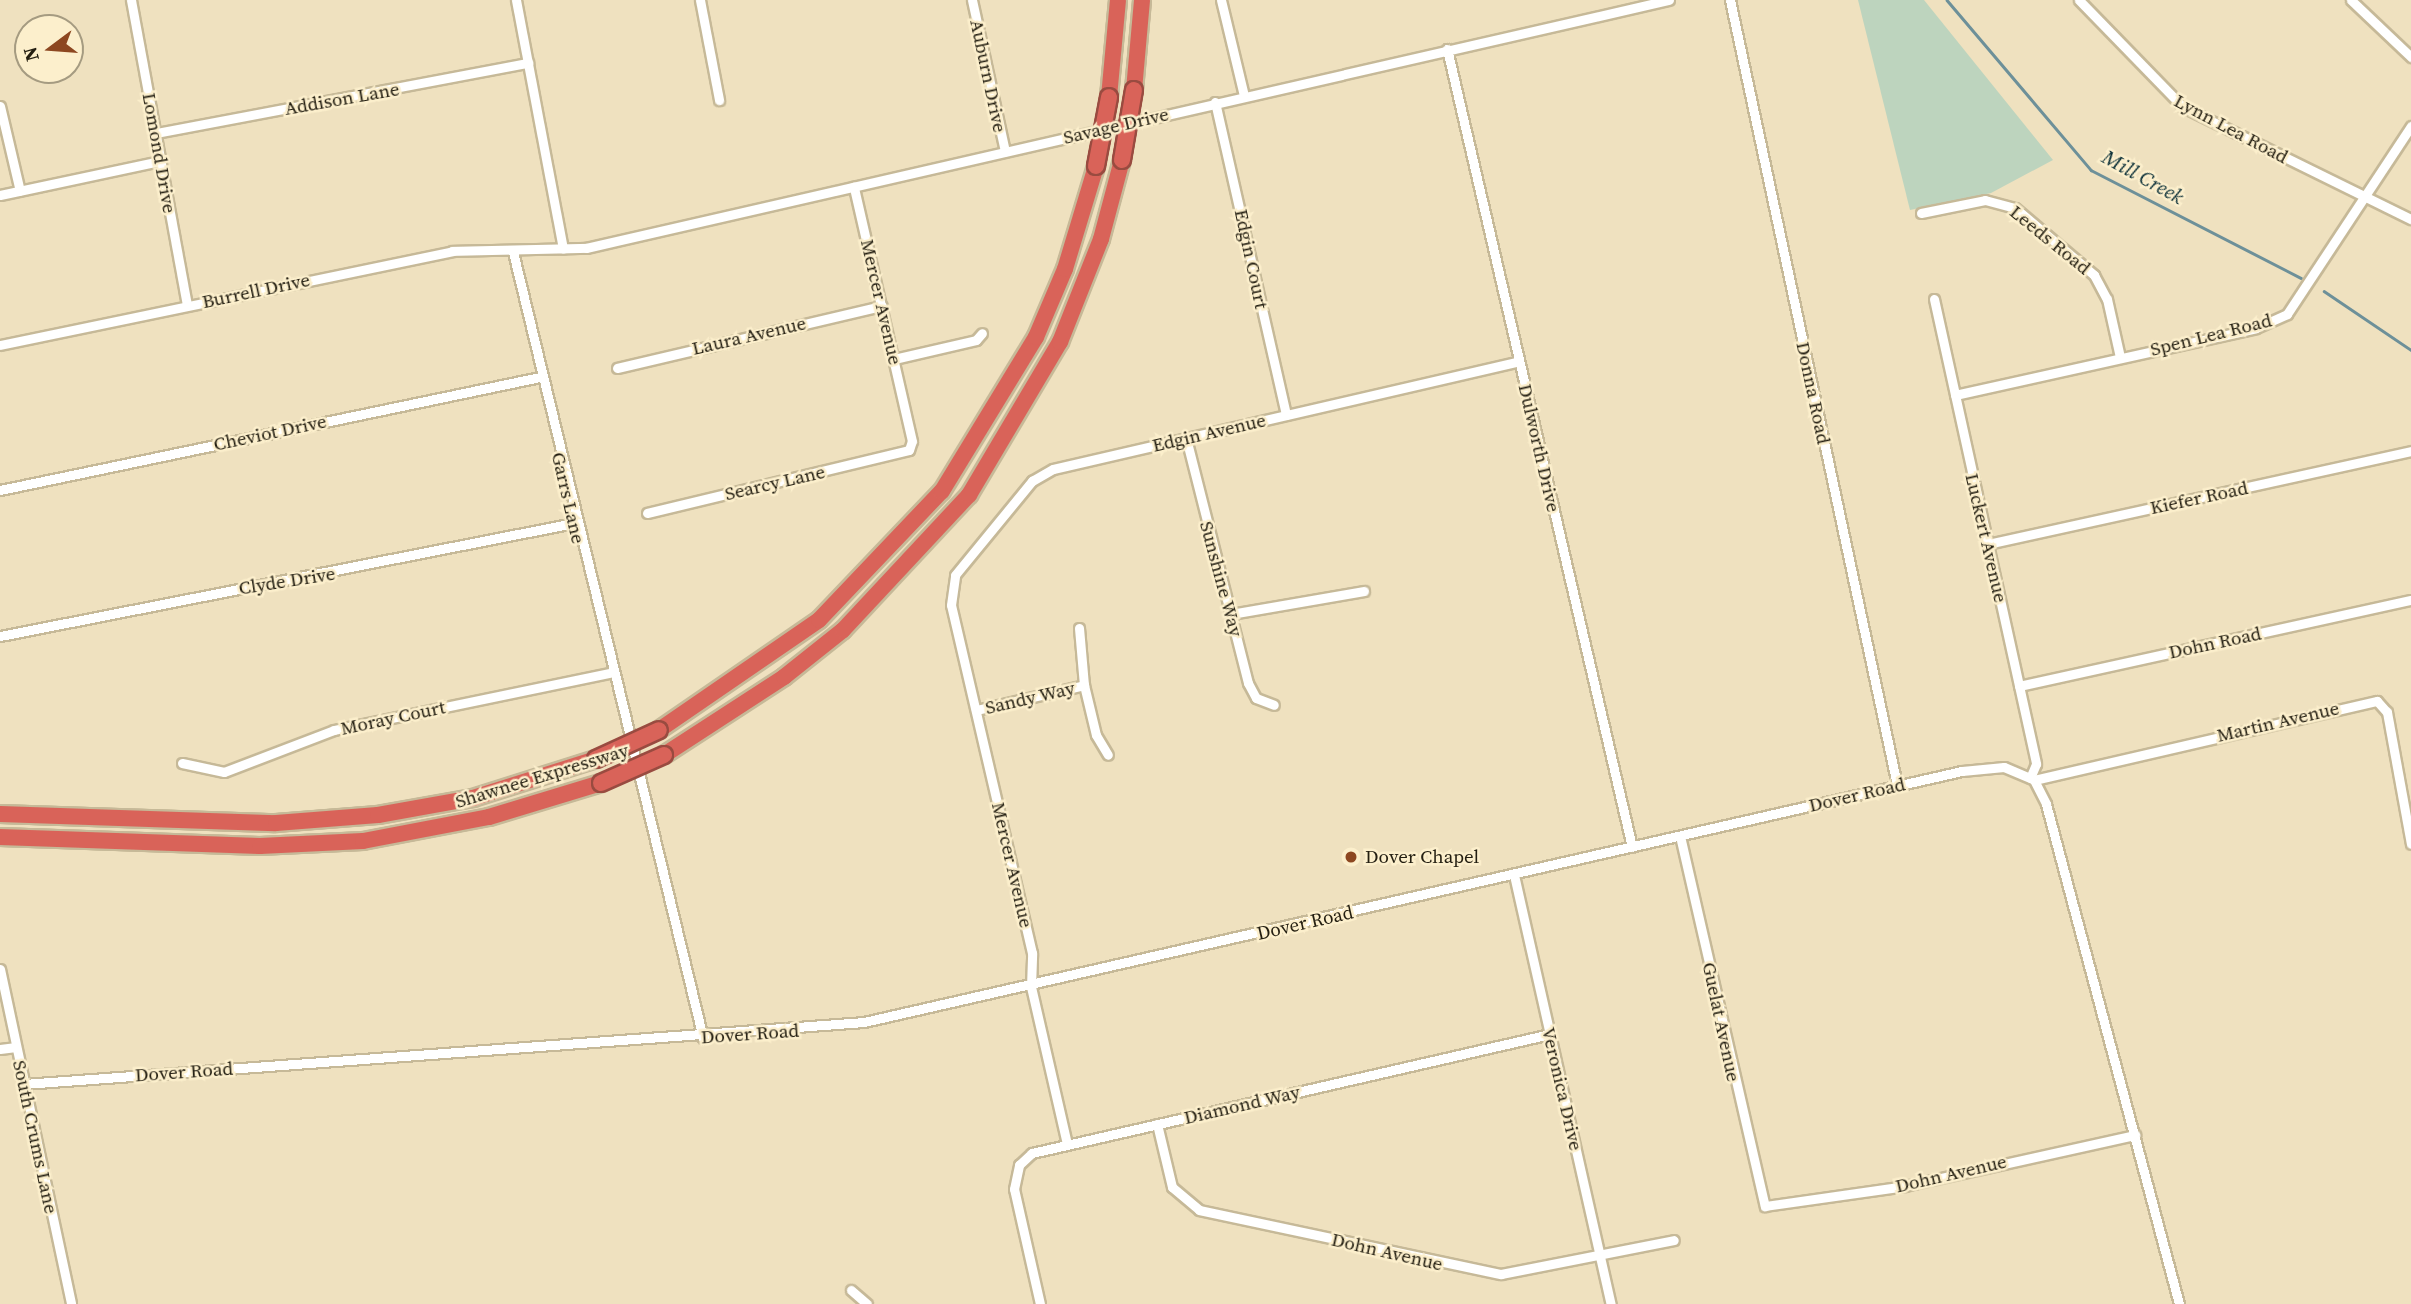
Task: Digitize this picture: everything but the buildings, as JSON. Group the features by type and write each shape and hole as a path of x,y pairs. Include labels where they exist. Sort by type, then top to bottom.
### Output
{"highway":[{"name":"Shawnee Expressway","path":"0,814 263,822 365,817 472,798 596,759 659,730 819,620 942,491 1036,337 1065,269 1096,166 1109,97 1118,0"},
{"name":"Shawnee Expressway","path":"0,837 260,846 363,841 489,817 601,783 663,755 784,677 843,629 969,495 1060,342 1101,239 1122,160 1134,90 1142,0"}],"street":[{"name":"Lomond Drive","path":"131,0 187,305"},
{"path":"513,252 564,249 516,0"},
{"path":"700,0 719,100"},
{"name":"Auburn Drive","path":"972,0 1005,151"},
{"path":"1221,0 1244,96"},
{"name":"Savage Drive","path":"564,249 854,187 1669,0"},
{"name":"Donna Road","path":"1730,0 1897,785"},
{"name":"Lynn Lea Road","path":"2078,0 2183,107 2411,219"},
{"path":"2351,0 2411,57"},
{"name":"Dulworth Drive","path":"1447,49 1632,847"},
{"name":"Addison Lane","path":"156,133 528,63"},
{"name":"Edgin Court","path":"1215,103 1286,415"},
{"path":"0,106 20,191"},
{"name":"Spen Lea Road","path":"1955,395 2256,328 2287,314 2411,126"},
{"path":"0,195 160,161"},
{"name":"Mercer Avenue","path":"854,187 912,441 902,453"},
{"name":"Leeds Road","path":"1921,213 1985,200 2015,208 2094,275 2107,299 2120,357"},
{"name":"Burrell Drive","path":"0,345 452,251 513,252"},
{"name":"Garrs Lane","path":"513,252 610,673 704,1038"},
{"name":"Luckert Avenue","path":"1934,299 2036,764 2032,779"},
{"name":"Laura Avenue","path":"617,368 882,306"},
{"path":"894,359 976,340 982,332"},
{"name":"Edgin Avenue","path":"951,586 964,562 1041,475 1186,438 1519,361"},
{"name":"Cheviot Drive","path":"0,490 540,377"},
{"name":"Sunshine Way","path":"1186,438 1252,692 1274,705"},
{"name":"Kiefer Road","path":"1988,544 2411,451"},
{"name":"Searcy Lane","path":"648,513 902,453"},
{"name":"Clyde Drive","path":"0,636 574,523"},
{"name":"Mercer Avenue","path":"951,586 976,710 1032,953 1031,987 1067,1144"},
{"path":"1231,614 1364,591"},
{"name":"Dohn Road","path":"2019,686 2411,600"},
{"path":"1079,628 1084,685 1096,735 1108,755"},
{"name":"Moray Court","path":"181,763 224,772 334,730 610,673"},
{"name":"Sandy Way","path":"976,710 1084,685"},
{"name":"Martin Avenue","path":"2032,779 2377,701 2387,712 2411,844"},
{"name":"Dover Road","path":"24,1084 704,1038 864,1023 1031,987 1980,767 2004,767 2032,779"},
{"path":"2032,779 2051,819 2179,1304"},
{"name":"Guelat Avenue","path":"1680,836 1765,1206"},
{"name":"Veronica Drive","path":"1514,875 1611,1304"},
{"name":"South Crums Lane","path":"0,969 71,1304"},
{"name":"Diamond Way","path":"1040,1304 1014,1189 1017,1170 1032,1153 1550,1034"},
{"path":"0,1049 16,1047"},
{"name":"Dohn Avenue","path":"1157,1124 1172,1187 1199,1210 1482,1273 1522,1273 1674,1240"},
{"name":"Dohn Avenue","path":"1765,1206 1905,1186 2135,1135"},
{"path":"851,1290 867,1304"}],"green space":[{"path":"1858,0 1924,0 2053,160 1991,193 1910,210"}],"waterway":[{"name":"Mill Creek","path":"1947,0 2091,170 2301,278"},
{"name":"Mill Creek","path":"2324,291 2411,350"}],"place":[{"name":"Dover Chapel","path":"1351,857"}]}
